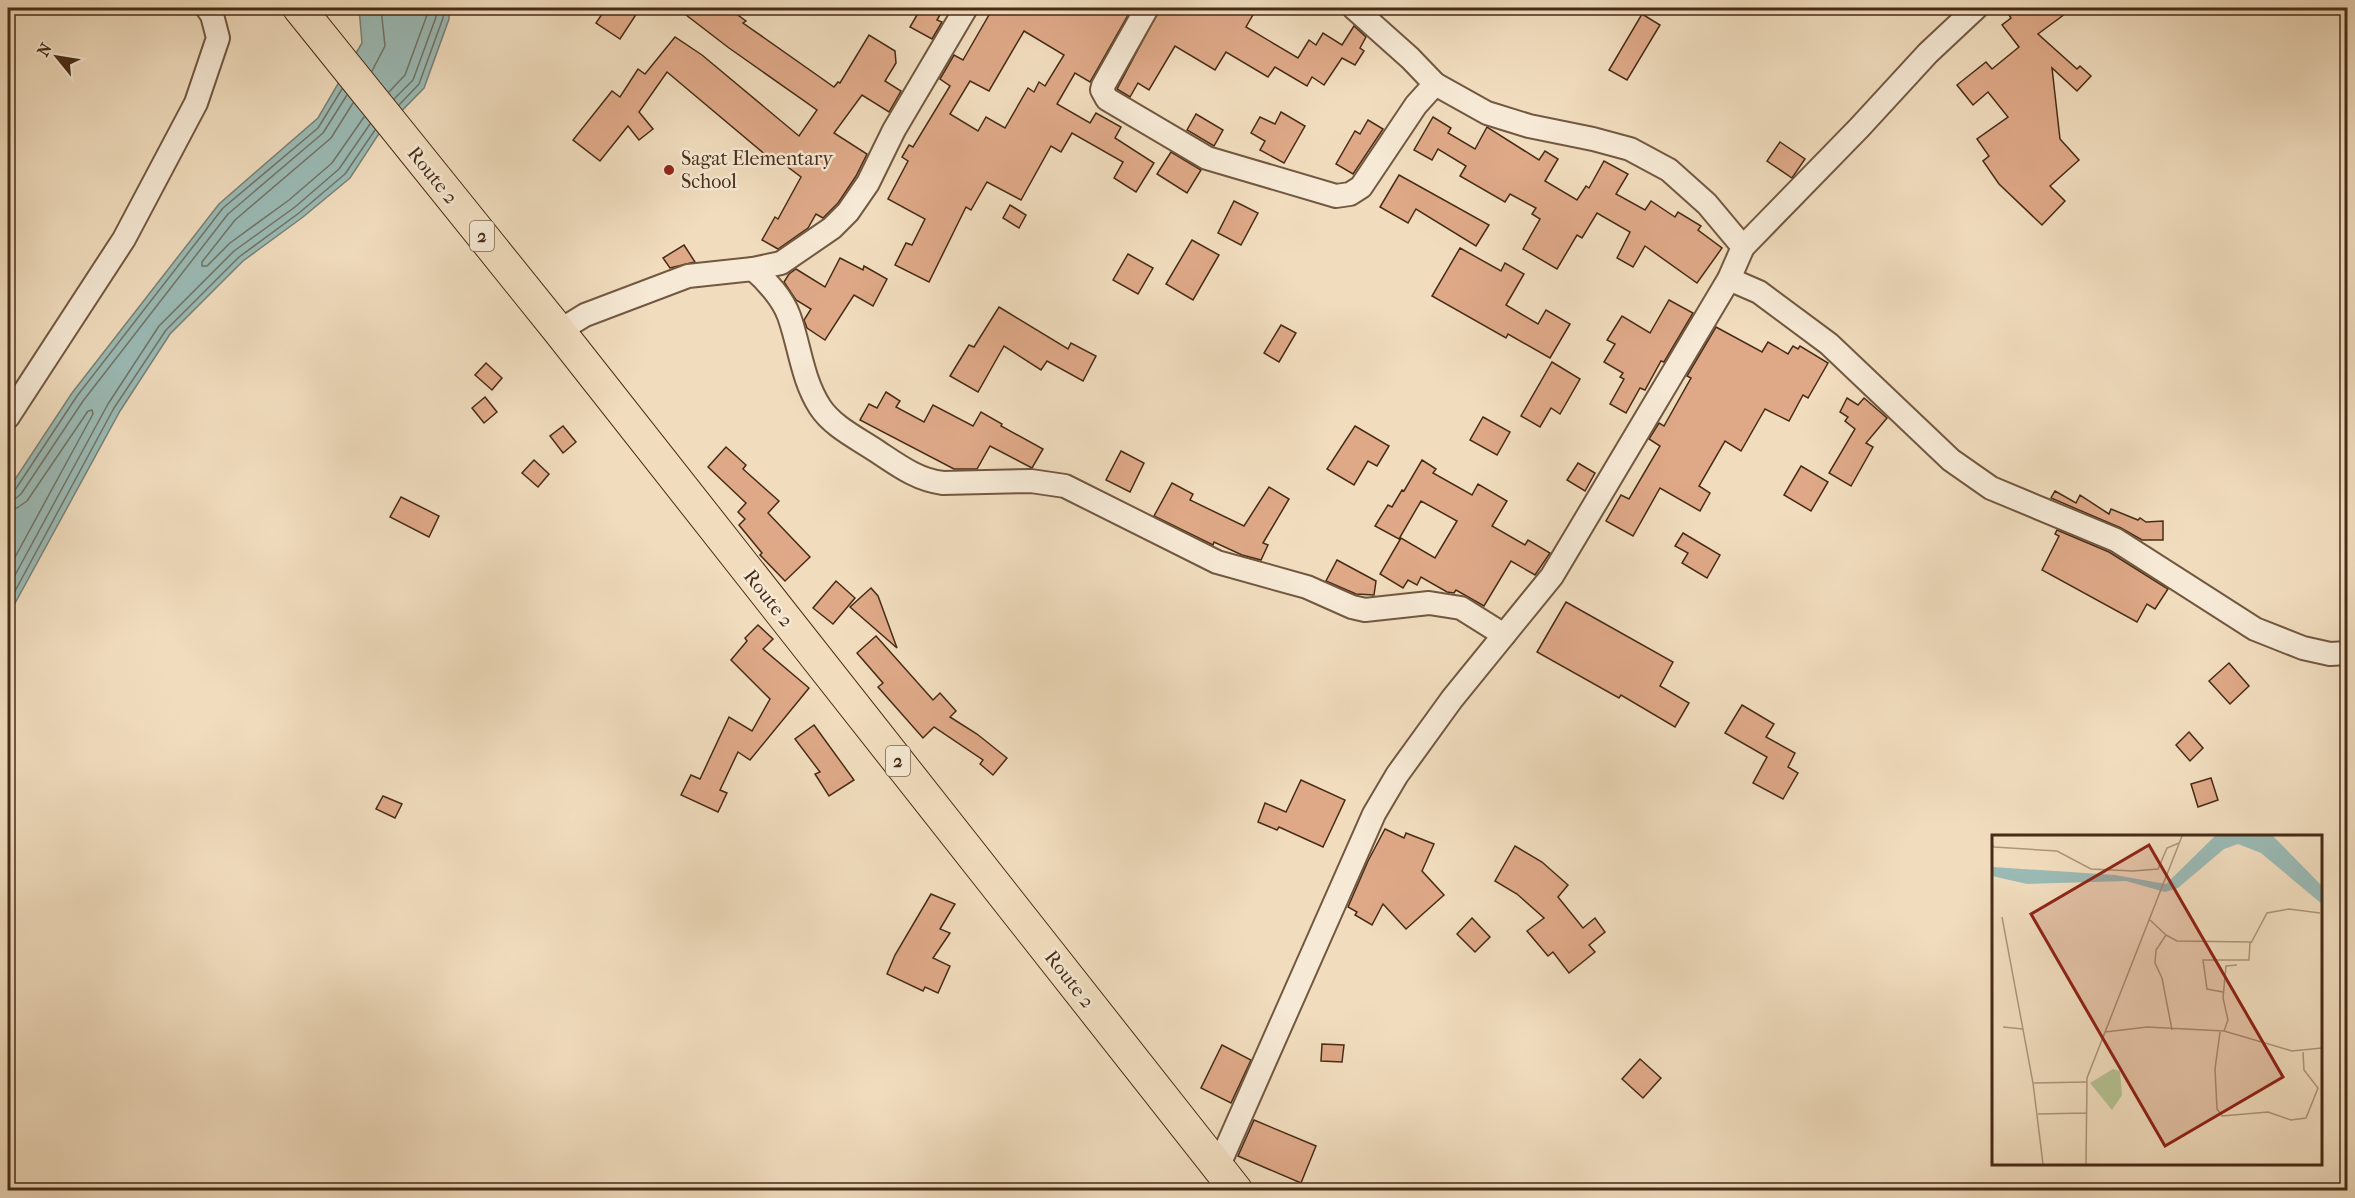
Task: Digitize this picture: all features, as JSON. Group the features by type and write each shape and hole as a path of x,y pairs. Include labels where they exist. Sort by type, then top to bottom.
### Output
{"highway":[{"name":"Route 2","path":"299,8 559,331 1227,1179"}],"street":[{"path":"8,417 124,239 196,103 218,38 212,15 207,8"},
{"path":"559,331 585,315 688,276 753,269 781,263 832,228 848,212 868,183 894,130 966,8"},
{"path":"1147,8 1103,86 1102,90 1107,99 1207,158 1336,196 1350,194 1361,187 1416,105 1435,84"},
{"path":"1354,8 1410,58 1435,84 1487,113 1529,126 1630,149 1670,170 1707,204 1743,247"},
{"path":"1227,1179 1374,814 1404,766 1452,699 1552,576 1729,279 1743,247 1859,128 1928,53 1976,8"},
{"path":"753,269 764,279 789,315 809,388 821,409 834,422 914,476 943,483 1031,481 1065,486 1217,562 1307,587 1352,607 1365,610 1429,603 1461,608 1504,635"},
{"path":"1729,279 1759,292 1829,344 1951,460 1991,488 2116,540 2255,629 2303,648 2330,654 2348,653"}],"water":[{"path":"359,8 449,8 449,19 424,88 378,135 350,178 303,217 243,261 170,334 120,411 8,616 8,490 72,393 219,204 318,118 362,43"}],"building":[{"path":"606,8 628,8 637,13 620,39 596,23"},
{"path":"677,8 728,8 746,21 743,23 834,87 838,82 840,83 869,35 895,51 896,63 885,81 901,91 889,112 862,95 834,133 867,154 856,176 838,203 823,218 816,214 808,228 778,249 762,240 775,217 778,219 801,177 777,159 774,162 667,72 639,112 653,129 639,140 628,126 600,161 573,140 612,91 620,97 638,69 645,74 675,37 702,55 799,136 817,110"},
{"path":"921,8 944,8 937,20 942,22 932,39 910,27"},
{"path":"993,8 1132,8 1090,82 1075,73 1057,104 1090,123 1096,113 1121,127 1115,138 1154,163 1136,192 1114,178 1123,162 1072,133 1061,152 1051,146 1021,200 987,182 971,210 966,207 929,282 895,265 906,243 912,245 925,219 888,199 908,161 902,157 909,145 913,147 950,86 940,79 954,55 963,60","holes":["1024,31 1064,55 1045,86 1039,82 1034,92 1028,88 1005,128 986,117 978,131 950,114 970,81 989,91"]},
{"path":"1160,8 1245,8 1254,13 1246,27 1298,58 1309,40 1316,45 1323,33 1342,45 1354,26 1366,37 1360,48 1364,51 1355,65 1342,58 1324,85 1312,77 1307,86 1275,67 1268,77 1226,52 1215,70 1175,46 1149,90 1138,83 1130,97 1117,89"},
{"path":"2018,8 2073,8 2038,34 2077,69 2080,66 2091,76 2077,91 2052,68 2060,139 2079,160 2050,186 2065,201 2042,225 1999,184 1983,161 1989,156 1977,139 2008,117 1988,92 1973,105 1957,85 1986,62 1992,69 2019,47 2002,25"},
{"path":"1642,14 1660,25 1627,80 1609,70"},
{"path":"1281,112 1305,126 1284,163 1260,150 1265,141 1251,133 1260,117 1275,124"},
{"path":"1196,114 1223,130 1214,146 1187,130"},
{"path":"1433,117 1451,128 1448,133 1475,149 1487,127 1539,160 1545,151 1558,159 1545,181 1577,200 1586,186 1589,188 1604,161 1628,174 1616,194 1645,210 1651,201 1675,217 1678,212 1701,226 1698,230 1722,248 1697,283 1645,246 1633,267 1617,258 1630,232 1597,213 1582,238 1577,235 1557,269 1523,249 1540,219 1532,214 1536,208 1510,194 1505,202 1460,176 1466,166 1438,149 1432,160 1414,150"},
{"path":"1368,120 1383,129 1353,174 1336,164 1355,131 1360,134"},
{"path":"1780,142 1805,159 1792,178 1767,161"},
{"path":"1171,152 1201,170 1187,193 1157,174"},
{"path":"1399,175 1489,225 1476,246 1416,209 1408,223 1380,207"},
{"path":"1234,201 1258,213 1241,245 1218,233"},
{"path":"1010,205 1026,215 1019,228 1003,218"},
{"path":"1192,240 1219,255 1193,300 1166,284"},
{"path":"684,245 695,262 670,268 663,258"},
{"path":"1460,248 1501,271 1505,263 1524,274 1506,305 1538,324 1546,310 1570,324 1550,358 1508,334 1506,338 1432,296"},
{"path":"1128,254 1153,268 1138,294 1113,280"},
{"path":"840,258 863,270 864,266 887,279 873,306 854,295 825,340 807,328 804,320 811,309 796,300 784,282 796,269 825,287"},
{"path":"1669,300 1693,313 1664,362 1661,361 1645,390 1640,388 1626,413 1610,404 1624,379 1620,377 1623,373 1604,362 1615,344 1607,340 1622,316 1650,333"},
{"path":"999,307 1068,349 1071,343 1096,356 1083,381 1047,361 1041,370 1004,346 978,392 950,376 969,345 974,347"},
{"path":"1281,325 1296,333 1279,362 1264,353"},
{"path":"1716,327 1762,352 1768,342 1788,354 1793,346 1798,349 1800,346 1828,363 1808,398 1803,395 1789,421 1765,409 1741,451 1725,441 1699,486 1710,493 1700,511 1660,488 1633,536 1606,521 1621,495 1629,499 1660,446 1649,439 1659,423 1664,426 1691,378 1687,376"},
{"path":"1552,362 1580,379 1560,414 1551,408 1540,427 1521,416"},
{"path":"486,363 502,378 492,390 475,375"},
{"path":"886,392 900,401 896,407 924,422 933,405 973,426 981,412 1043,449 1032,468 990,446 977,469 954,469 860,420 869,404 877,408"},
{"path":"485,397 497,412 484,423 472,408"},
{"path":"1847,398 1858,405 1864,398 1887,418 1866,443 1873,447 1851,486 1829,473 1855,429 1845,421 1848,417 1840,412"},
{"path":"1483,417 1510,432 1497,455 1470,440"},
{"path":"563,426 576,442 563,453 550,436"},
{"path":"1355,426 1389,446 1377,466 1368,461 1354,485 1327,469"},
{"path":"726,447 746,465 743,469 779,501 768,513 810,557 785,581 760,555 762,553 739,525 745,519 738,512 746,503 708,467"},
{"path":"1121,451 1144,463 1130,492 1106,480"},
{"path":"534,460 549,474 538,487 522,473"},
{"path":"1422,460 1436,469 1433,473 1472,495 1478,484 1507,501 1492,526 1525,545 1528,540 1550,553 1535,575 1511,561 1484,606 1456,590 1454,593 1447,592 1421,577 1417,585 1408,580 1403,588 1380,574 1401,538 1435,558 1457,521 1421,501 1399,539 1375,526 1388,505 1392,507 1402,490 1404,491"},
{"path":"1578,463 1595,473 1585,491 1567,480"},
{"path":"1801,466 1828,482 1811,511 1784,495"},
{"path":"1172,483 1193,494 1190,500 1244,526 1269,487 1289,499 1263,543 1268,545 1261,560 1242,555 1214,542 1213,545 1154,516"},
{"path":"2055,491 2076,503 2080,495 2109,514 2111,509 2146,522 2163,521 2163,540 2142,540 2121,528 2051,498"},
{"path":"401,497 439,516 429,537 390,517"},
{"path":"2057,530 2109,552 2168,589 2155,609 2147,604 2137,622 2042,570 2059,536 2055,534"},
{"path":"1683,533 1720,555 1707,578 1682,563 1688,553 1675,546"},
{"path":"1337,560 1376,581 1374,595 1356,594 1326,581"},
{"path":"836,581 855,598 833,624 813,608"},
{"path":"871,588 878,596 897,648 850,607"},
{"path":"1566,602 1673,662 1660,686 1689,703 1675,727 1621,695 1619,698 1537,652"},
{"path":"758,625 773,639 763,649 809,688 750,760 738,752 720,790 727,793 718,812 681,795 691,775 700,779 729,717 752,731 770,699 731,660 747,641 745,638"},
{"path":"876,636 933,700 940,693 956,711 950,717 977,734 1007,758 993,775 980,764 983,760 934,727 923,738 878,687 883,683 857,653"},
{"path":"2229,663 2249,686 2230,704 2209,681"},
{"path":"1742,705 1774,724 1766,737 1795,753 1788,767 1798,773 1783,799 1753,783 1767,757 1725,733"},
{"path":"814,725 854,780 829,796 815,774 820,772 795,739"},
{"path":"2189,732 2203,748 2190,761 2176,745"},
{"path":"2211,778 2218,800 2198,807 2191,784"},
{"path":"1301,780 1345,800 1323,847 1279,827 1277,830 1258,822 1265,803 1286,812"},
{"path":"383,796 402,804 395,818 376,809"},
{"path":"1385,829 1404,838 1406,833 1434,844 1422,871 1444,895 1406,929 1383,904 1372,925 1355,915 1357,912 1348,907"},
{"path":"1515,846 1542,862 1568,885 1558,897 1583,928 1595,918 1605,932 1589,945 1595,952 1569,973 1553,952 1548,956 1527,931 1544,918 1517,894 1495,881"},
{"path":"931,894 955,904 940,929 950,933 933,958 950,966 938,993 925,987 923,991 887,974 895,955"},
{"path":"1472,918 1490,937 1475,952 1457,934"},
{"path":"1322,1044 1344,1045 1342,1062 1321,1061"},
{"path":"1222,1045 1251,1060 1231,1103 1201,1088"},
{"path":"1640,1059 1661,1078 1643,1098 1622,1079"},
{"path":"1254,1120 1316,1146 1301,1183 1238,1156"}],"place":[{"name":"Sagat Elementary School","path":"669,170"}]}
